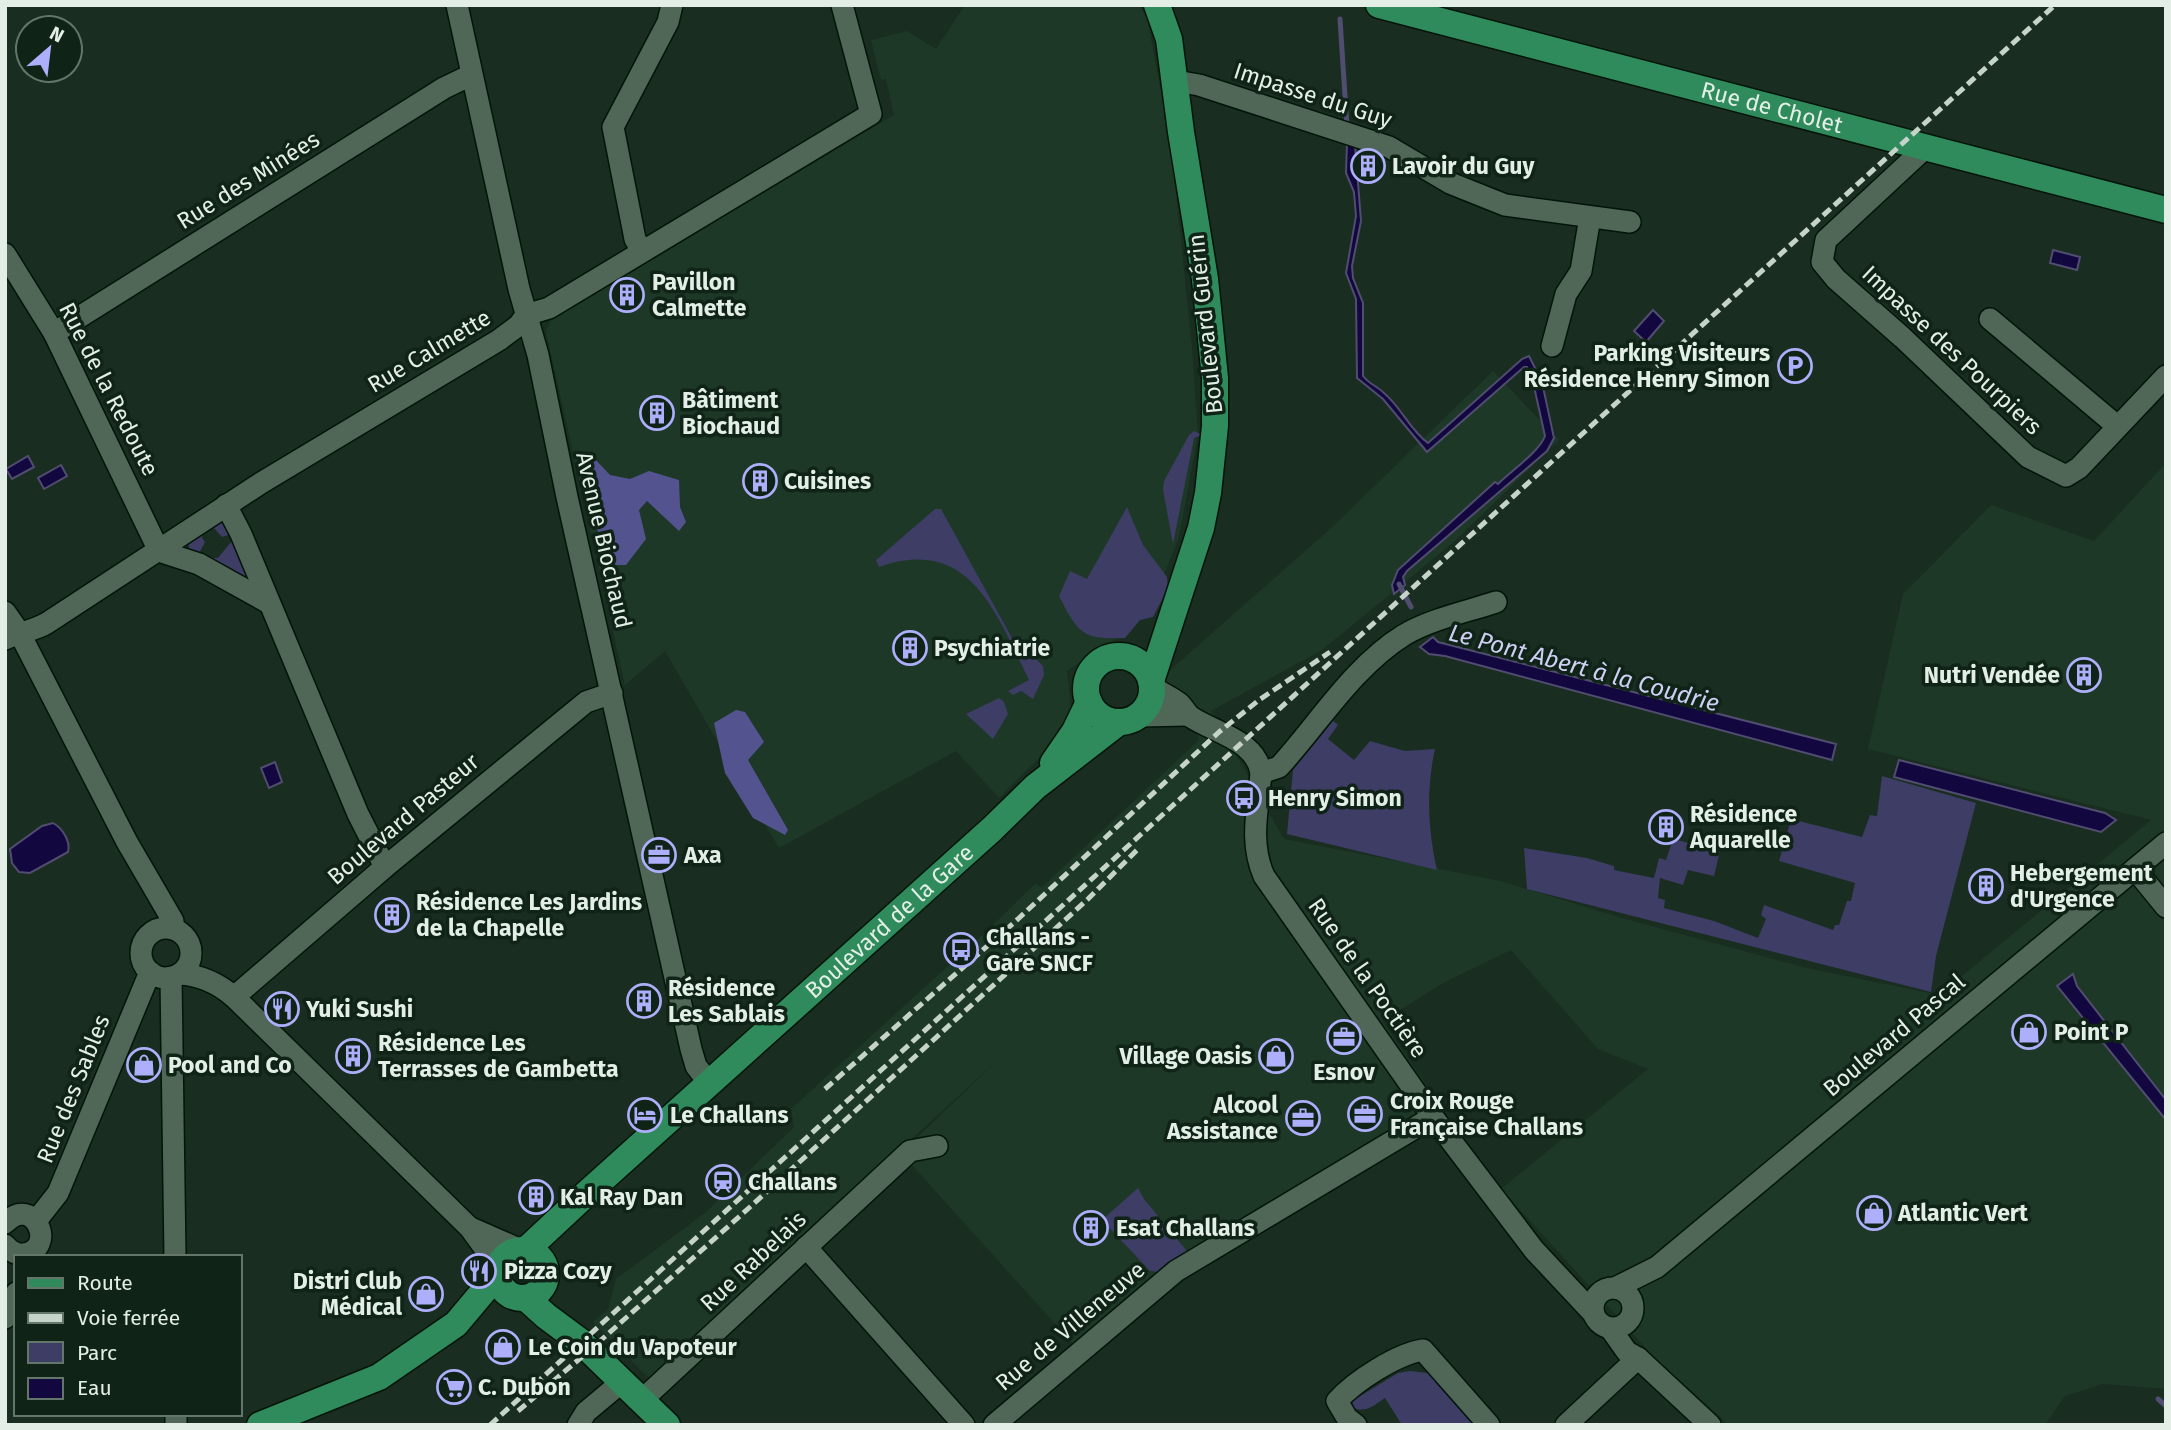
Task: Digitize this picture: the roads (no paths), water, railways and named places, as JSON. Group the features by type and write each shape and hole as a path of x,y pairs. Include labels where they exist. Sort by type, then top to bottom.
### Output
{"main road":[{"name":"Boulevard Guérin","path":"1157,5 1170,39"},
{"name":"Boulevard Guérin","path":"1151,683 1201,528 1208,493 1215,426 1215,378 1205,279 1181,132 1170,39 1173,5"},
{"name":"Rue de Cholet","path":"1379,5 2166,210"},
{"name":"Boulevard Guérin","path":"1122,657 1144,641 1175,605"},
{"path":"1035,787 1129,719 1149,702 1151,683 1140,664 1122,657 1106,659 1091,672 1086,691 1089,702 1101,716 1129,719"},
{"path":"1035,787 1064,748 1089,702"},
{"name":"Boulevard de la Gare","path":"523,1250 992,830 1035,787"},
{"name":"Boulevard de la Gare","path":"546,1275 564,1228 585,1195"},
{"path":"456,1324 499,1271 507,1255 523,1250 539,1257 558,1312 577,1338"},
{"path":"499,1271 503,1288 577,1338 667,1425"},
{"path":"260,1425 379,1377 456,1324 538,1292 546,1275"}],"street":[{"name":"Avenue Biochaud","path":"457,5 526,315 538,355 567,497 691,1049 696,1066 709,1083"},
{"path":"642,251 635,239 613,127 667,22 672,5"},
{"name":"Rue Calmette","path":"12,635 36,629 226,505 499,340 519,325 526,315 549,307 871,114 842,5"},
{"name":"Rue des Minées","path":"54,332 444,88 471,75"},
{"name":"Impasse du Guy","path":"1175,82 1199,85 1389,146 1450,183 1505,205 1630,222"},
{"name":"Impasse des Pourpiers","path":"1925,148 1826,240 1822,261 1836,279 1903,338 2028,457 2066,476 2079,468 2166,376"},
{"path":"1552,346 1566,294 1581,271 1590,217"},
{"name":"Rue de la Redoute","path":"5,254 54,332 159,551"},
{"path":"1990,318 2117,426"},
{"path":"226,505 358,814 385,867"},
{"path":"159,551 192,561 269,603"},
{"path":"1151,683 1180,704 1188,715 1254,753 1261,773 1279,767 1365,665 1412,631 1496,603"},
{"path":"5,612 12,635 173,921 173,929"},
{"name":"Boulevard Pasteur","path":"228,991 385,867 586,702 612,693"},
{"path":"1129,719 1188,715"},
{"name":"Rue de la Poctière","path":"1261,773 1254,845 1257,862 1264,876 1433,1117 1552,1272 1593,1312 1599,1323 1610,1328 1627,1352 1638,1358 1710,1425"},
{"name":"Boulevard Pascal","path":"1609,1289 1657,1267 2166,844"},
{"path":"2135,869 2166,907"},
{"path":"228,991 194,975 160,977 150,972 141,958 144,941 156,930 173,929 186,938 191,954 217,974 228,991 470,1228 499,1271"},
{"path":"175,976 185,969 191,954"},
{"name":"Rue des Sables","path":"36,1221 58,1193 150,972"},
{"path":"175,976 175,1255"},
{"name":"Rue de Villeneuve","path":"994,1425 1177,1271 1433,1117"},
{"name":"Rue Rabelais","path":"642,1400 911,1151 937,1146"},
{"path":"5,1223 19,1214 32,1217 40,1227 41,1238 35,1249 18,1252"},
{"path":"470,1228 523,1250"},
{"path":"806,1247 964,1425"},
{"name":"Boulevard Pascal","path":"1633,1311 1657,1267"},
{"path":"1552,1272 1572,1281 1626,1292 1630,1297 1639,1345 1638,1358 1566,1425"},
{"path":"1593,1312 1596,1297 1609,1289"},
{"path":"5,1318 14,1298"},
{"path":"1610,1328 1622,1327 1633,1311"},
{"path":"1356,1425 1337,1401 1349,1387 1411,1352 1423,1350 1489,1425"},
{"path":"578,1425 586,1412 623,1381"}],"water":[{"path":"1347,143 1355,145 1361,221 1352,266 1353,278 1363,303 1363,376 1390,399 1428,443 1522,359 1529,356 1542,382 1554,438 1547,451 1407,571 1403,577 1405,585 1394,594 1392,585 1398,570 1495,482 1498,484 1524,461 1545,436 1527,367 1427,452 1383,399 1357,378 1356,299 1346,273 1356,216 1354,192 1346,173"},
{"path":"2053,250 2080,257 2077,270 2050,263"},
{"path":"1653,310 1664,321 1646,342 1634,331"},
{"path":"28,456 34,467 12,479 6,469"},
{"path":"61,465 67,476 44,489 38,478"},
{"path":"1433,637 1438,642 1836,744 1832,760 1445,656 1429,654 1420,647"},
{"path":"1899,760 2105,813 2116,820 2101,832 1894,777"},
{"path":"275,762 282,782 269,788 261,768"},
{"path":"53,823 65,835 68,852 30,873 19,872 12,863 10,849 42,826"},
{"path":"2073,974 2077,986 2166,1100 2166,1120 2057,986"}],"waterway":[{"name":"Le Pont Abert à la Coudrie","path":"1340,19 1347,127"},
{"name":"Le Pont Abert à la Coudrie","path":"1399,584 1411,607"},
{"name":"Le Pont Abert à la Coudrie","path":"2158,1399 2166,1406"}],"railway":[{"path":"490,1425 2055,5"},
{"path":"825,1089 1018,919 1219,732 1259,700 1330,652"},
{"path":"518,1411 750,1207 1088,899 1140,847"}],"place":[{"name":"Lavoir du Guy","path":"1368,166"},
{"name":"Pavillon Calmette","path":"627,295"},
{"name":"Parking Visiteurs Résidence Henry Simon","path":"1795,366"},
{"name":"Bâtiment Biochaud","path":"657,413"},
{"name":"Cuisines","path":"760,481"},
{"name":"Psychiatrie","path":"910,648"},
{"name":"Nutri Vendée","path":"2084,675"},
{"name":"Henry Simon","path":"1244,798"},
{"name":"Résidence Aquarelle","path":"1666,827"},
{"name":"Axa","path":"659,855"},
{"name":"Hebergement d'Urgence","path":"1986,886"},
{"name":"Résidence Les Jardins de la Chapelle","path":"392,915"},
{"name":"Challans - Gare SNCF","path":"961,950"},
{"name":"Résidence Les Sablais","path":"644,1001"},
{"name":"Yuki Sushi","path":"282,1009"},
{"name":"Point P","path":"2029,1032"},
{"name":"Esnov","path":"1344,1037"},
{"name":"Résidence Les Terrasses de Gambetta","path":"353,1056"},
{"name":"Village Oasis","path":"1276,1056"},
{"name":"Pool and Co","path":"144,1065"},
{"name":"Croix Rouge Française Challans","path":"1365,1114"},
{"name":"Le Challans","path":"645,1115"},
{"name":"Alcool Assistance","path":"1303,1118"},
{"name":"Challans","path":"723,1182"},
{"name":"Kal Ray Dan","path":"536,1197"},
{"name":"Atlantic Vert","path":"1874,1213"},
{"name":"Esat Challans","path":"1091,1228"},
{"name":"Pizza Cozy","path":"479,1271"},
{"name":"Distri Club Médical","path":"426,1294"},
{"name":"Le Coin du Vapoteur","path":"503,1347"},
{"name":"C. Dubon","path":"454,1387"}]}
